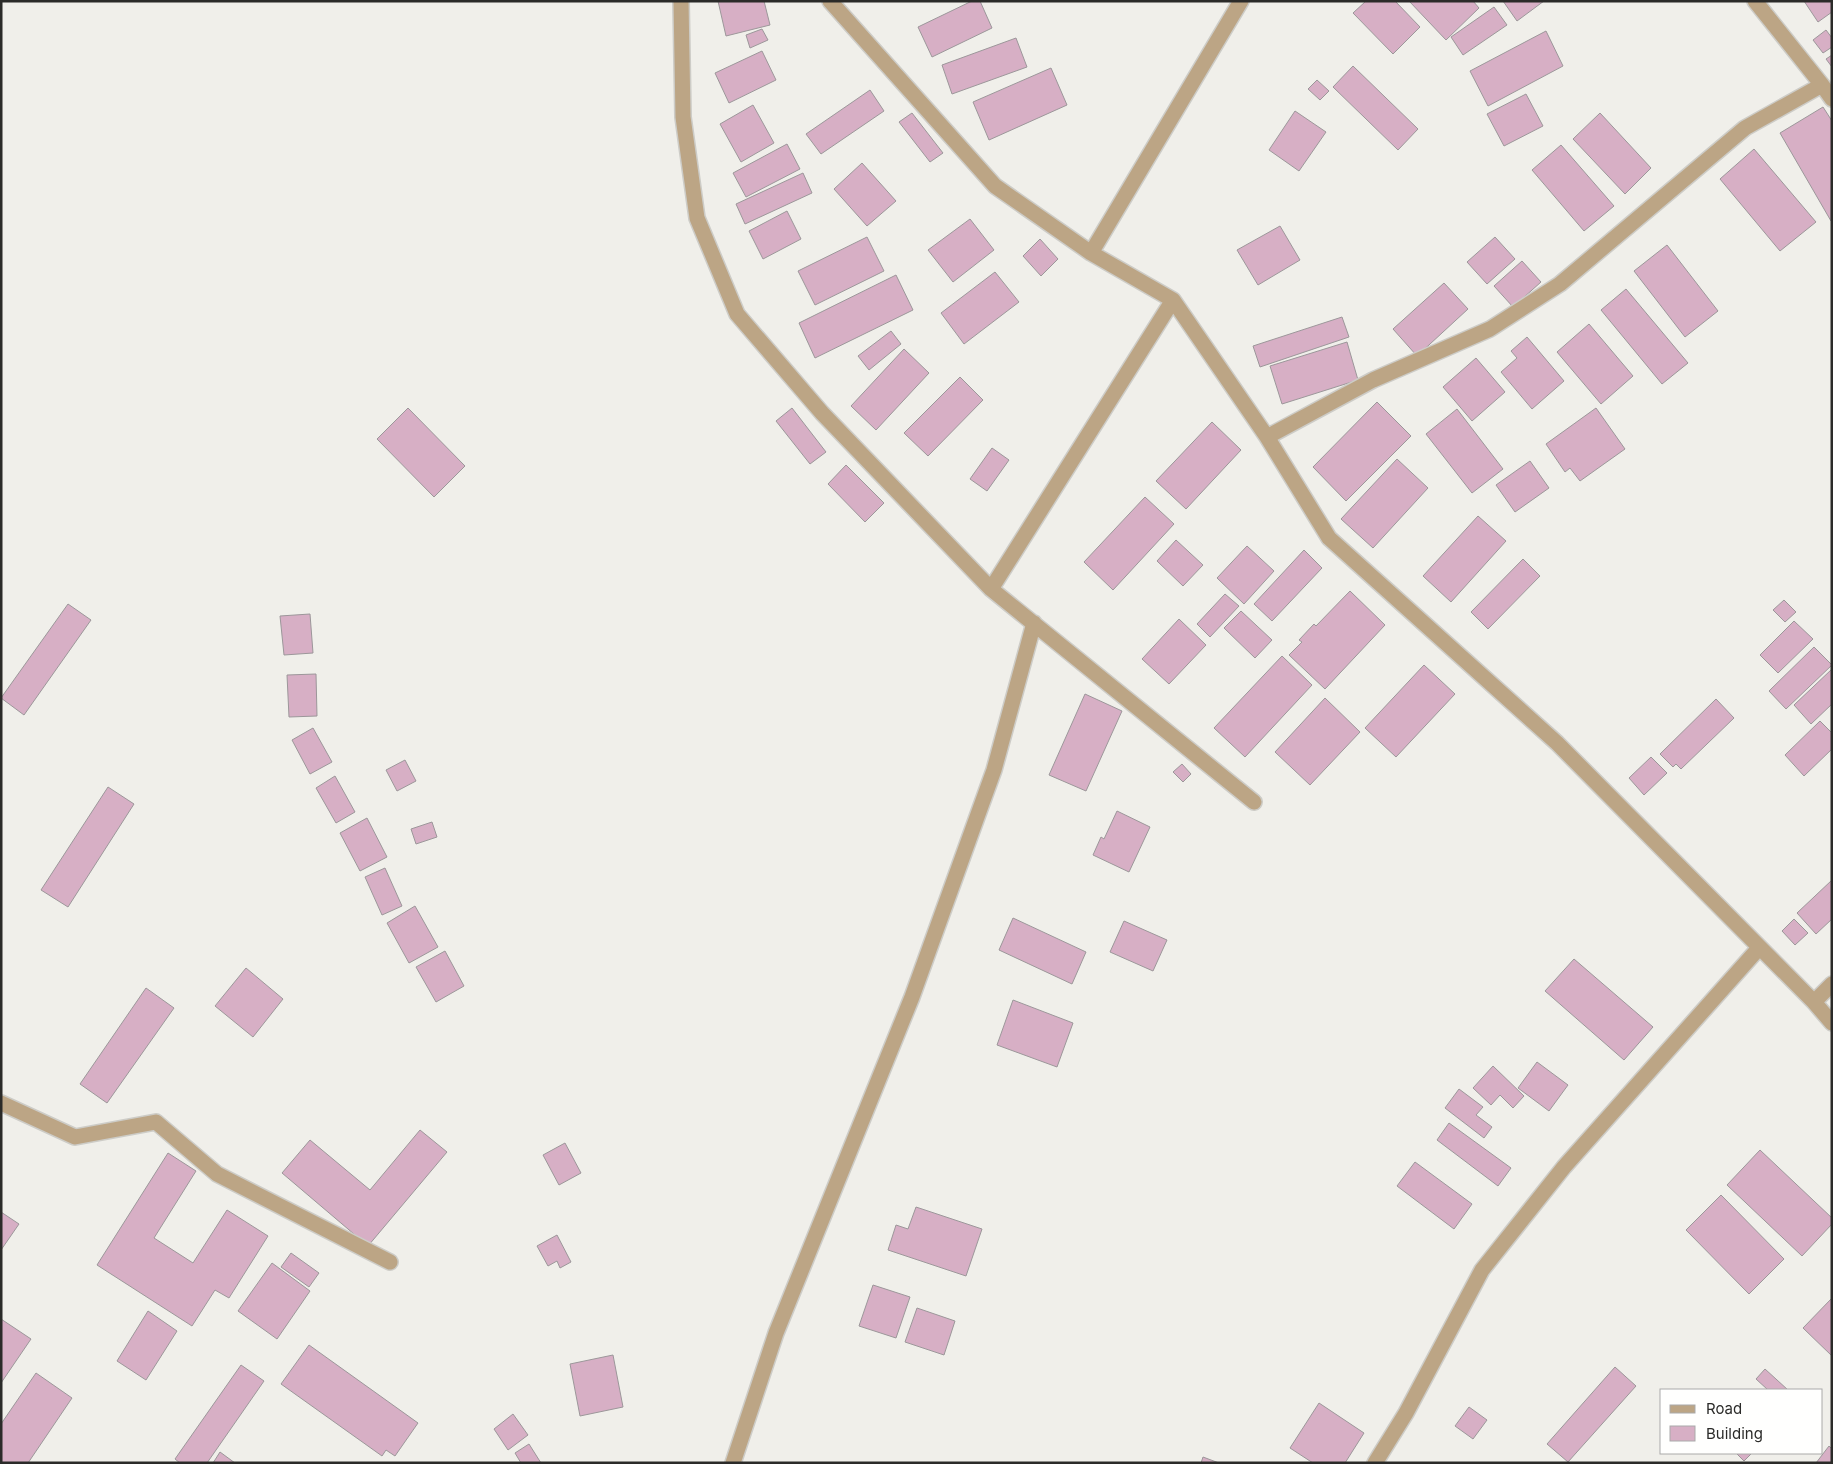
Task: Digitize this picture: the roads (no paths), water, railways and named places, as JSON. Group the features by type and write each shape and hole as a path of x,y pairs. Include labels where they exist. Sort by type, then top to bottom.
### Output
{"street":[{"path":"681,1 683,118 697,218 738,314 822,413 991,589 1254,802"},
{"path":"830,1 995,186 1091,253 1174,300 1267,437 1329,538 1557,743 1814,1002 1832,1023"},
{"path":"1091,253 1241,1"},
{"path":"1756,1 1832,99"},
{"path":"1267,437 1373,380 1490,329 1560,284 1745,128 1822,85"},
{"path":"991,589 1174,300"},
{"path":"733,1463 776,1332 912,997 994,770 1034,623"},
{"path":"1375,1463 1406,1413 1482,1270 1564,1167 1759,948"},
{"path":"1814,1002 1832,984"},
{"path":"1,1103 75,1137 156,1122 217,1174 390,1262"}]}
